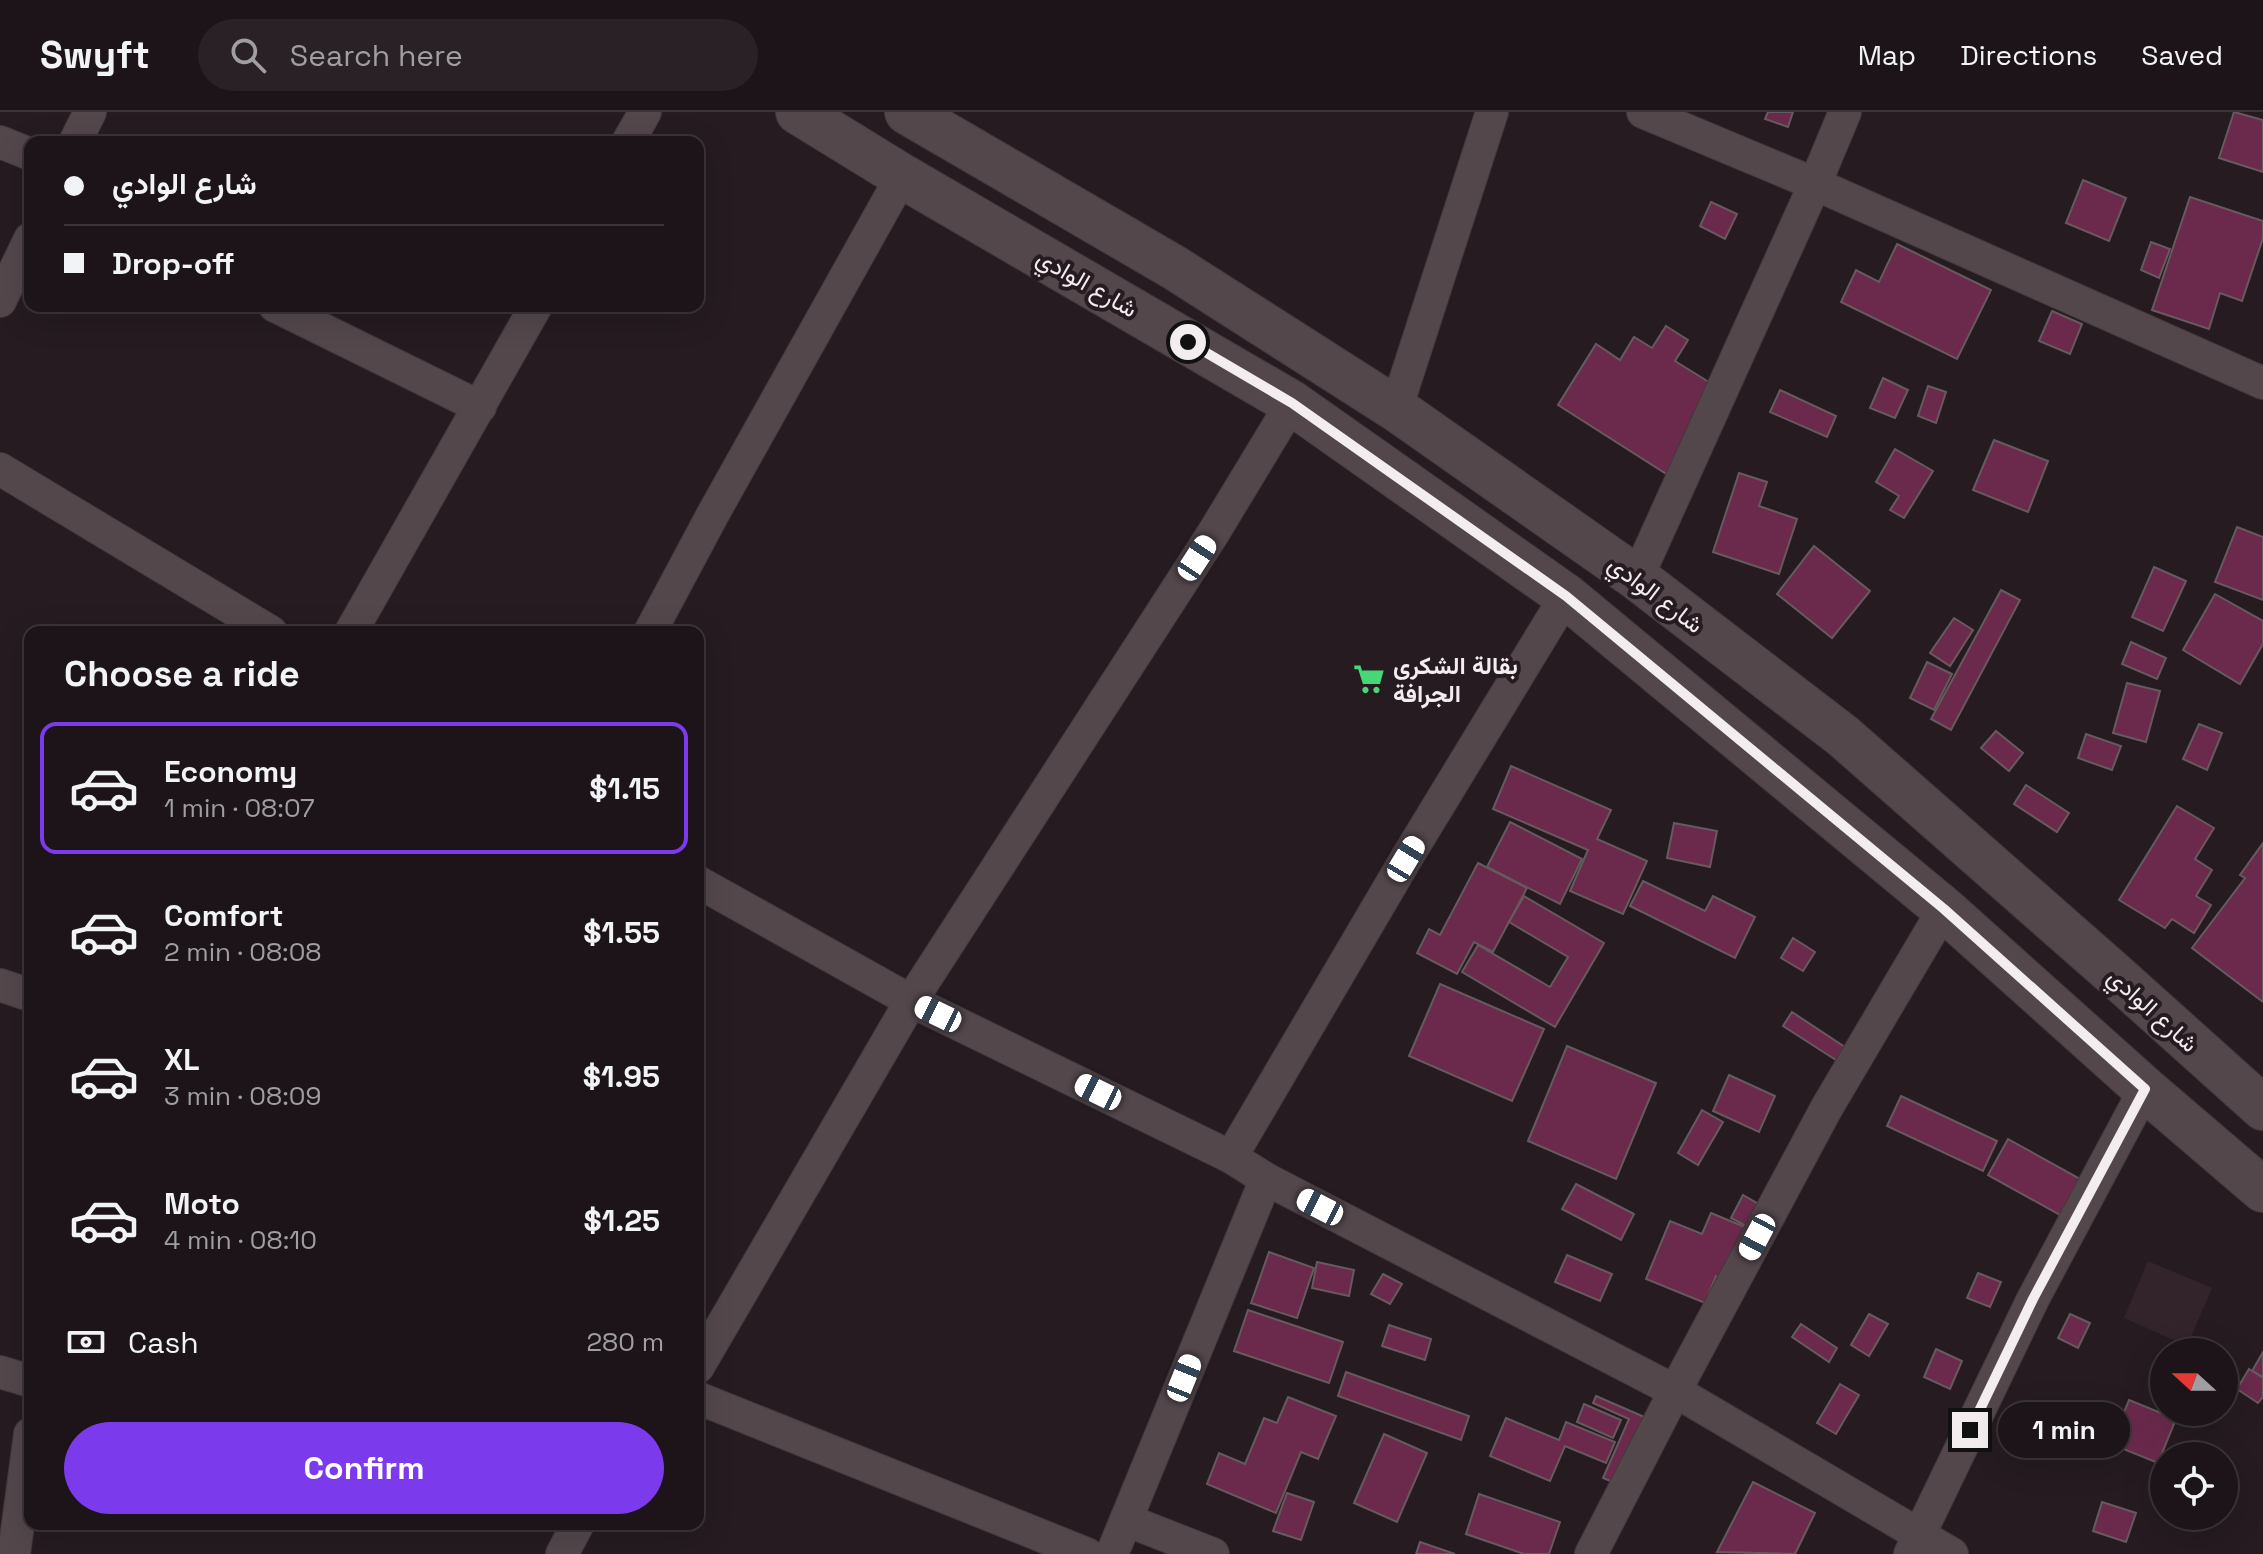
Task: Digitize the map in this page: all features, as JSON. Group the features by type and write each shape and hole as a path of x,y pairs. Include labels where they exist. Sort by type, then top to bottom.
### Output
{"main road":[{"name":"شارع الوادي","path":"798,112 1292,403 1566,596 1944,909 2263,1190"},
{"name":"شارع الوادي","path":"923,117 1175,268 1396,409 1637,578 1843,736 2263,1108"}],"street":[{"path":"78,136 90,112"},
{"path":"631,136 645,112"},
{"path":"1396,409 1492,112"},
{"path":"1643,112 1815,184 2263,383"},
{"path":"1637,578 1845,112"},
{"path":"0,142 24,152"},
{"path":"653,626 902,176"},
{"path":"0,301 24,251"},
{"path":"287,312 480,407"},
{"path":"354,626 533,312"},
{"path":"704,1357 911,1001 1214,532 1292,403"},
{"path":"0,469 257,626"},
{"path":"1231,1157 1406,859 1566,596"},
{"path":"704,885 911,1001 1231,1157 1266,1179 1675,1391 1914,1545 1952,1554"},
{"path":"1591,1554 1826,1109 1944,909"},
{"path":"0,985 24,993"},
{"path":"1914,1545 2033,1299 2145,1089"},
{"path":"1112,1554 1266,1179"},
{"path":"0,1372 24,1379"},
{"path":"704,1400 1087,1554"},
{"path":"14,1554 24,1479"},
{"path":"1126,1520 1213,1554"},
{"path":"562,1554 575,1530"}],"shaded area":[{"path":"2148,1261 2212,1288 2190,1338 2169,1338 2124,1318"}],"building":[{"path":"1768,112 1793,112 1788,127 1765,119"},
{"path":"2234,112 2263,120 2263,172 2219,158"},
{"path":"2083,180 2126,198 2109,241 2066,223"},
{"path":"2190,197 2263,221 2263,238 2242,301 2220,293 2209,329 2152,310"},
{"path":"1711,202 1737,214 1725,239 1700,226"},
{"path":"2151,242 2170,249 2159,278 2141,270"},
{"path":"1897,244 1991,290 1957,359 1841,302 1856,270 1879,282"},
{"path":"2052,311 2082,324 2070,354 2039,341"},
{"path":"1666,326 1688,340 1675,361 1725,392 1679,482 1558,405 1596,344 1620,360 1634,337 1652,348"},
{"path":"1883,378 1908,390 1895,418 1870,408"},
{"path":"1928,386 1946,392 1936,423 1918,416"},
{"path":"1780,390 1836,416 1827,437 1770,412"},
{"path":"1994,440 2048,461 2028,512 1973,490"},
{"path":"1895,449 1933,471 1904,518 1890,510 1899,496 1876,482"},
{"path":"1739,473 1767,482 1759,506 1797,519 1779,574 1713,552"},
{"path":"2237,527 2263,537 2263,600 2215,582"},
{"path":"1814,546 1870,591 1832,638 1777,594"},
{"path":"2154,567 2186,581 2163,631 2132,617"},
{"path":"2001,590 2020,600 1951,730 1931,719"},
{"path":"2215,594 2263,621 2263,644 2240,684 2183,650"},
{"path":"1954,618 1973,630 1950,666 1930,653"},
{"path":"2131,642 2166,658 2157,679 2122,664"},
{"path":"1927,662 1952,674 1934,710 1910,698"},
{"path":"2127,683 2160,691 2146,742 2113,733"},
{"path":"2199,724 2222,733 2207,770 2183,759"},
{"path":"1996,731 2023,753 2009,771 1981,748"},
{"path":"2086,734 2121,746 2112,770 2078,758"},
{"path":"1511,766 1611,810 1597,839 1647,861 1623,914 1570,891 1588,850 1493,809"},
{"path":"2026,785 2069,813 2057,832 2014,804"},
{"path":"2177,806 2214,828 2195,859 2212,870 2196,896 2211,905 2194,933 2172,919 2165,928 2119,900"},
{"path":"1510,822 1582,859 1560,904 1487,867"},
{"path":"1674,823 1717,831 1710,867 1667,858"},
{"path":"2263,843 2263,1002 2192,948 2245,878 2240,875"},
{"path":"1478,863 1527,888 1493,952 1474,942 1457,974 1417,953 1429,929 1440,935"},
{"path":"1643,881 1705,911 1713,896 1755,917 1735,958 1630,906"},
{"path":"1524,896 1604,943 1555,1027 1462,972 1478,945 1550,987 1568,957 1509,922"},
{"path":"1793,938 1815,952 1803,971 1781,958"},
{"path":"1440,984 1544,1029 1512,1101 1409,1056"},
{"path":"1792,1012 1851,1051 1842,1064 1783,1026"},
{"path":"1567,1046 1656,1083 1616,1179 1528,1141"},
{"path":"1729,1075 1775,1096 1759,1132 1713,1111"},
{"path":"1901,1096 1997,1141 1983,1171 1887,1126"},
{"path":"1702,1110 1723,1122 1698,1165 1678,1153"},
{"path":"2008,1139 2098,1189 2078,1225 1988,1175"},
{"path":"1576,1184 1634,1214 1621,1240 1562,1209"},
{"path":"1743,1195 1762,1206 1750,1228 1731,1218"},
{"path":"1711,1213 1745,1227 1723,1279 1716,1276 1705,1303 1646,1279 1670,1221 1702,1234"},
{"path":"1269,1252 1314,1268 1297,1318 1251,1303"},
{"path":"1567,1255 1612,1274 1600,1301 1555,1282"},
{"path":"1317,1262 1354,1270 1349,1296 1312,1288"},
{"path":"1978,1273 2001,1282 1990,1307 1967,1298"},
{"path":"1383,1274 1402,1284 1390,1304 1371,1294"},
{"path":"1248,1310 1343,1342 1329,1383 1234,1351"},
{"path":"1869,1314 1888,1324 1869,1356 1851,1345"},
{"path":"2070,1314 2090,1323 2078,1348 2058,1338"},
{"path":"1801,1324 1837,1348 1829,1362 1792,1337"},
{"path":"1389,1325 1431,1339 1425,1360 1382,1346"},
{"path":"1936,1349 1962,1361 1950,1389 1924,1377"},
{"path":"2263,1352 2263,1377 2252,1371"},
{"path":"2249,1369 2263,1378 2263,1397 2258,1403 2238,1387"},
{"path":"1346,1372 1469,1416 1461,1440 1338,1396"},
{"path":"1840,1384 1859,1395 1836,1434 1817,1423"},
{"path":"1596,1396 1656,1422 1627,1488 1603,1478 1629,1419 1593,1403"},
{"path":"1288,1397 1336,1416 1318,1459 1301,1452 1276,1513 1207,1484 1219,1453 1245,1464 1264,1418 1277,1423"},
{"path":"2129,1400 2150,1408 2150,1426 2173,1426 2167,1442 2150,1442 2150,1460 2111,1444"},
{"path":"1584,1404 1621,1420 1613,1438 1577,1422"},
{"path":"2065,1410 2101,1433 2092,1447 2056,1424"},
{"path":"1506,1418 1559,1440 1566,1422 1615,1442 1606,1463 1565,1446 1550,1481 1490,1456"},
{"path":"1384,1434 1427,1453 1397,1522 1354,1503"},
{"path":"1753,1482 1815,1513 1795,1554 1717,1552"},
{"path":"1287,1493 1314,1502 1301,1540 1273,1531"},
{"path":"1479,1494 1560,1522 1549,1554 1524,1554 1466,1534"},
{"path":"2102,1502 2136,1513 2126,1542 2093,1531"},
{"path":"1420,1542 1455,1554 1416,1554"}],"place":[{"name":"بقالة الشكري الجرافة","path":"1369,679"}],"route":[{"path":"1188,342 1292,403 1566,596 1944,909 2145,1089 2033,1299 1970,1430"}]}
